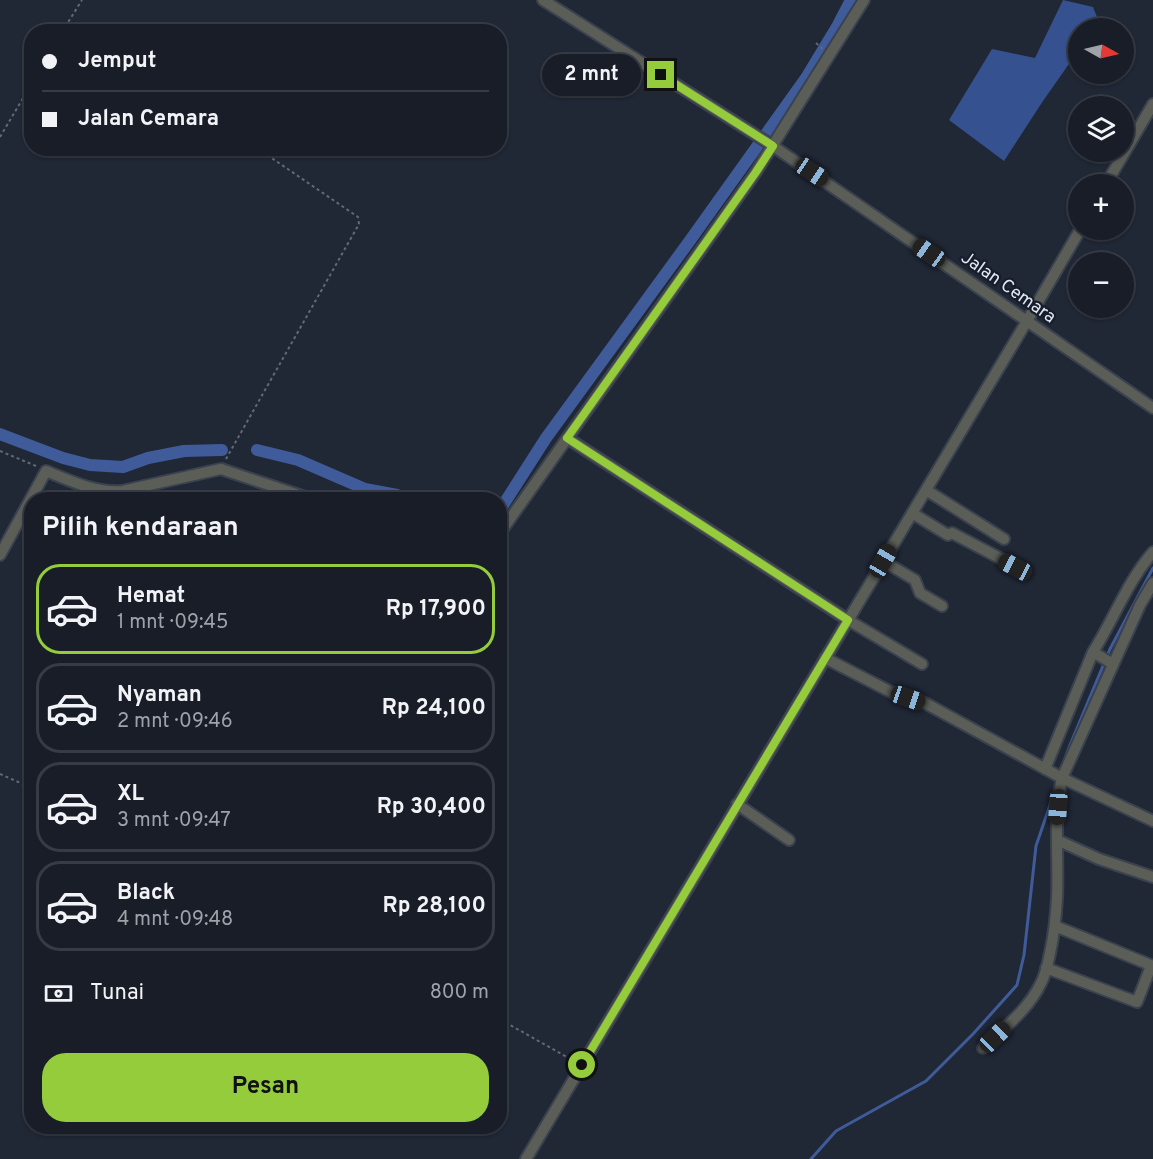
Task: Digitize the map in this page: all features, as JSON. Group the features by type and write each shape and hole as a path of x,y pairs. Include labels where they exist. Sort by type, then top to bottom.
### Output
{"street":[{"name":"Jalan Cemara","path":"543,0 767,142 1153,408"},
{"path":"507,523 756,172 767,142 864,0"},
{"path":"1112,174 1153,104"},
{"path":"526,1159 1074,240"},
{"path":"567,438 848,620 922,664"},
{"path":"34,492 46,471 80,485 111,492 221,469 290,492"},
{"path":"926,490 1004,539"},
{"path":"0,555 24,511"},
{"path":"912,513 948,535 952,532 1015,567"},
{"path":"983,1048 1019,1014 1042,982 1053,939 1057,898 1059,792 1055,775 1104,659 1126,591 1153,552"},
{"path":"883,561 915,580 921,592 942,606"},
{"path":"1055,775 1104,659 1153,583"},
{"path":"825,658 891,692 925,704 1055,775 1153,820"},
{"path":"737,804 789,840"},
{"path":"1057,840 1099,859 1153,877"},
{"path":"1046,968 1137,1002 1152,966 1054,926"}],"path":[{"path":"67,24 82,0"},
{"path":"816,43 820,46"},
{"path":"0,136 24,96"},
{"path":"221,469 359,224 358,217 269,156"},
{"path":"0,451 46,471"},
{"path":"0,774 24,784"},
{"path":"507,1023 582,1065"}],"shaded area":[{"path":"1063,0 1093,7 1097,18 1068,18 1068,65 1004,161 949,120 992,49 1035,58"}],"waterway":[{"path":"507,499 546,438 806,78 851,0"},
{"path":"0,434 63,458 90,465 123,467 148,458 184,451 222,450"},
{"path":"257,450 298,460 365,489 381,492"},
{"path":"1064,761 1110,649 1153,568"},
{"path":"811,1159 836,1131 926,1081 1017,985 1024,955 1036,846 1055,790"}],"route":[{"path":"582,1065 848,620 567,438 773,146 661,75"}]}
